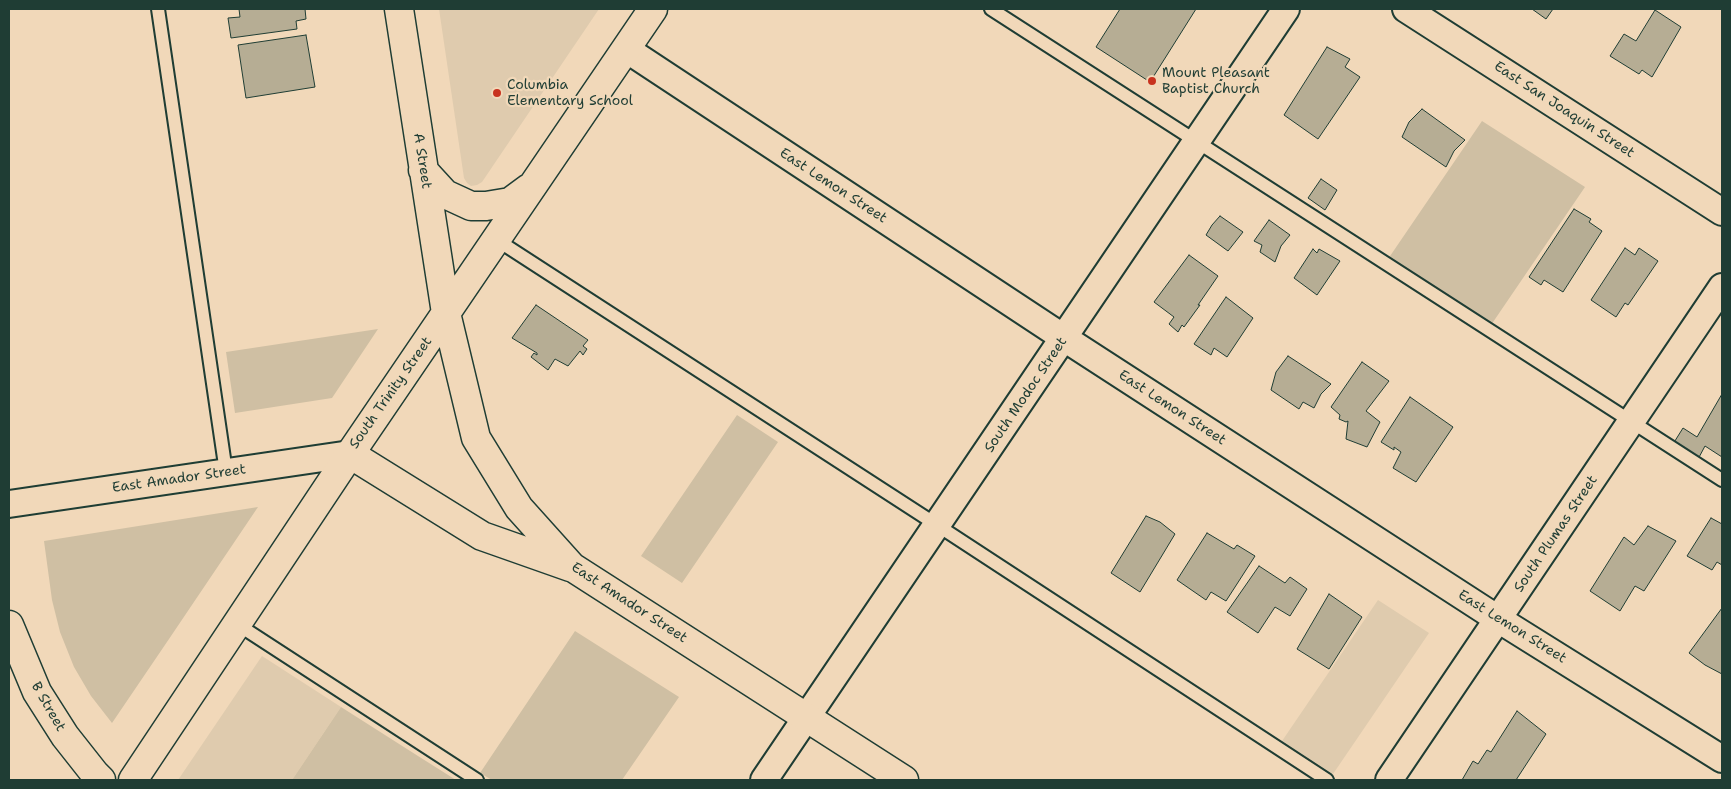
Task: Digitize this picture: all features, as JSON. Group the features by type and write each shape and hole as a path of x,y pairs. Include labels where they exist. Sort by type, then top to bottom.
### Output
{"main road":[{"name":"A Street","path":"399,9 446,313"},
{"name":"South Trinity Street","path":"133,780 350,454 653,9"},
{"path":"423,170 445,194 472,206 510,202 536,182"},
{"name":"East Amador Street","path":"446,313 476,438 519,508 572,567 904,780"},
{"path":"350,454 482,536 572,567"},
{"name":"B Street","path":"9,626 37,692 65,736 102,780"}],"street":[{"name":"South Modoc Street","path":"764,780 1286,9"},
{"name":"East San Joaquin Street","path":"1406,9 1722,212"},
{"name":"East Lemon Street","path":"626,49 1064,338 1498,619 1722,759"},
{"name":"South Plumas Street","path":"1389,780 1722,287"},
{"name":"East Amador Street","path":"9,504 350,454"}],"lane":[{"path":"158,9 226,472"},
{"path":"991,9 1722,480"},
{"path":"496,240 1327,780"},
{"path":"236,624 477,780"}],"shaded area":[{"name":"Columbia Elementary School","path":"439,9 599,9 482,182 477,185 471,186 464,178"},
{"path":"1482,121 1585,187 1489,328 1386,262"},
{"path":"378,329 332,398 235,413 226,352"},
{"path":"737,415 778,442 682,583 641,556"},
{"path":"258,507 112,723 91,696 74,667 60,632 52,600 44,541"},
{"path":"1378,600 1429,633 1333,774 1282,741"},
{"path":"575,631 679,697 622,780 492,780 480,773"},
{"path":"262,656 341,707 292,780 178,780"},
{"path":"341,707 418,756 456,780 292,780"}],"building":[{"path":"239,9 305,9 306,19 296,21 297,29 231,38 228,18 240,17"},
{"path":"1120,9 1196,9 1150,82 1096,47"},
{"path":"1532,9 1553,9 1546,19"},
{"path":"1655,10 1681,27 1652,77 1642,70 1639,74 1610,56 1624,34 1636,41"},
{"path":"306,35 315,87 246,98 238,45"},
{"path":"1327,47 1350,59 1345,67 1360,77 1318,139 1284,115"},
{"path":"1422,109 1465,140 1454,151 1446,167 1402,137 1409,122"},
{"path":"1321,179 1337,190 1325,210 1308,198"},
{"path":"1574,209 1591,219 1589,222 1602,231 1563,292 1544,280 1541,285 1529,277"},
{"path":"1220,216 1243,232 1228,251 1206,235"},
{"path":"1269,220 1290,235 1281,246 1275,262 1260,252 1262,245 1254,241"},
{"path":"1625,248 1635,255 1639,248 1658,261 1628,305 1625,303 1616,317 1591,300"},
{"path":"1313,249 1317,253 1319,249 1340,261 1317,295 1294,278"},
{"path":"1189,255 1218,276 1198,305 1200,305 1178,332 1169,324 1174,317 1154,302"},
{"path":"1226,297 1253,318 1227,357 1214,348 1211,355 1194,344"},
{"path":"536,305 588,340 583,346 587,349 583,355 580,351 568,366 555,359 548,370 531,357 534,353 537,355 537,353 512,338"},
{"path":"1288,356 1331,384 1321,394 1314,408 1303,402 1299,409 1271,390 1276,372"},
{"path":"1362,362 1389,381 1366,411 1380,422 1367,447 1346,439 1348,421 1339,419 1340,415 1331,407"},
{"path":"1722,394 1722,457 1705,446 1697,461 1673,444 1683,428 1697,437"},
{"path":"1410,397 1453,427 1416,482 1393,468 1401,452 1381,442"},
{"path":"1146,516 1160,522 1175,534 1140,592 1111,573"},
{"path":"1711,518 1722,524 1722,565 1717,562 1712,570 1687,556"},
{"path":"1648,526 1676,541 1644,591 1635,586 1620,611 1590,591 1624,537 1634,545"},
{"path":"1207,533 1234,549 1237,545 1255,556 1226,601 1211,592 1206,600 1177,580"},
{"path":"1259,566 1285,583 1290,577 1307,589 1290,616 1275,607 1258,633 1227,612"},
{"path":"1329,594 1362,617 1329,669 1297,649"},
{"path":"1722,608 1722,674 1705,665 1689,653"},
{"path":"1517,711 1546,734 1516,780 1462,780 1473,761 1478,764 1487,750 1491,752"}],"place":[{"name":"Mount Pleasant Baptist Church","path":"1152,81"},
{"name":"Columbia Elementary School","path":"497,93"}]}
